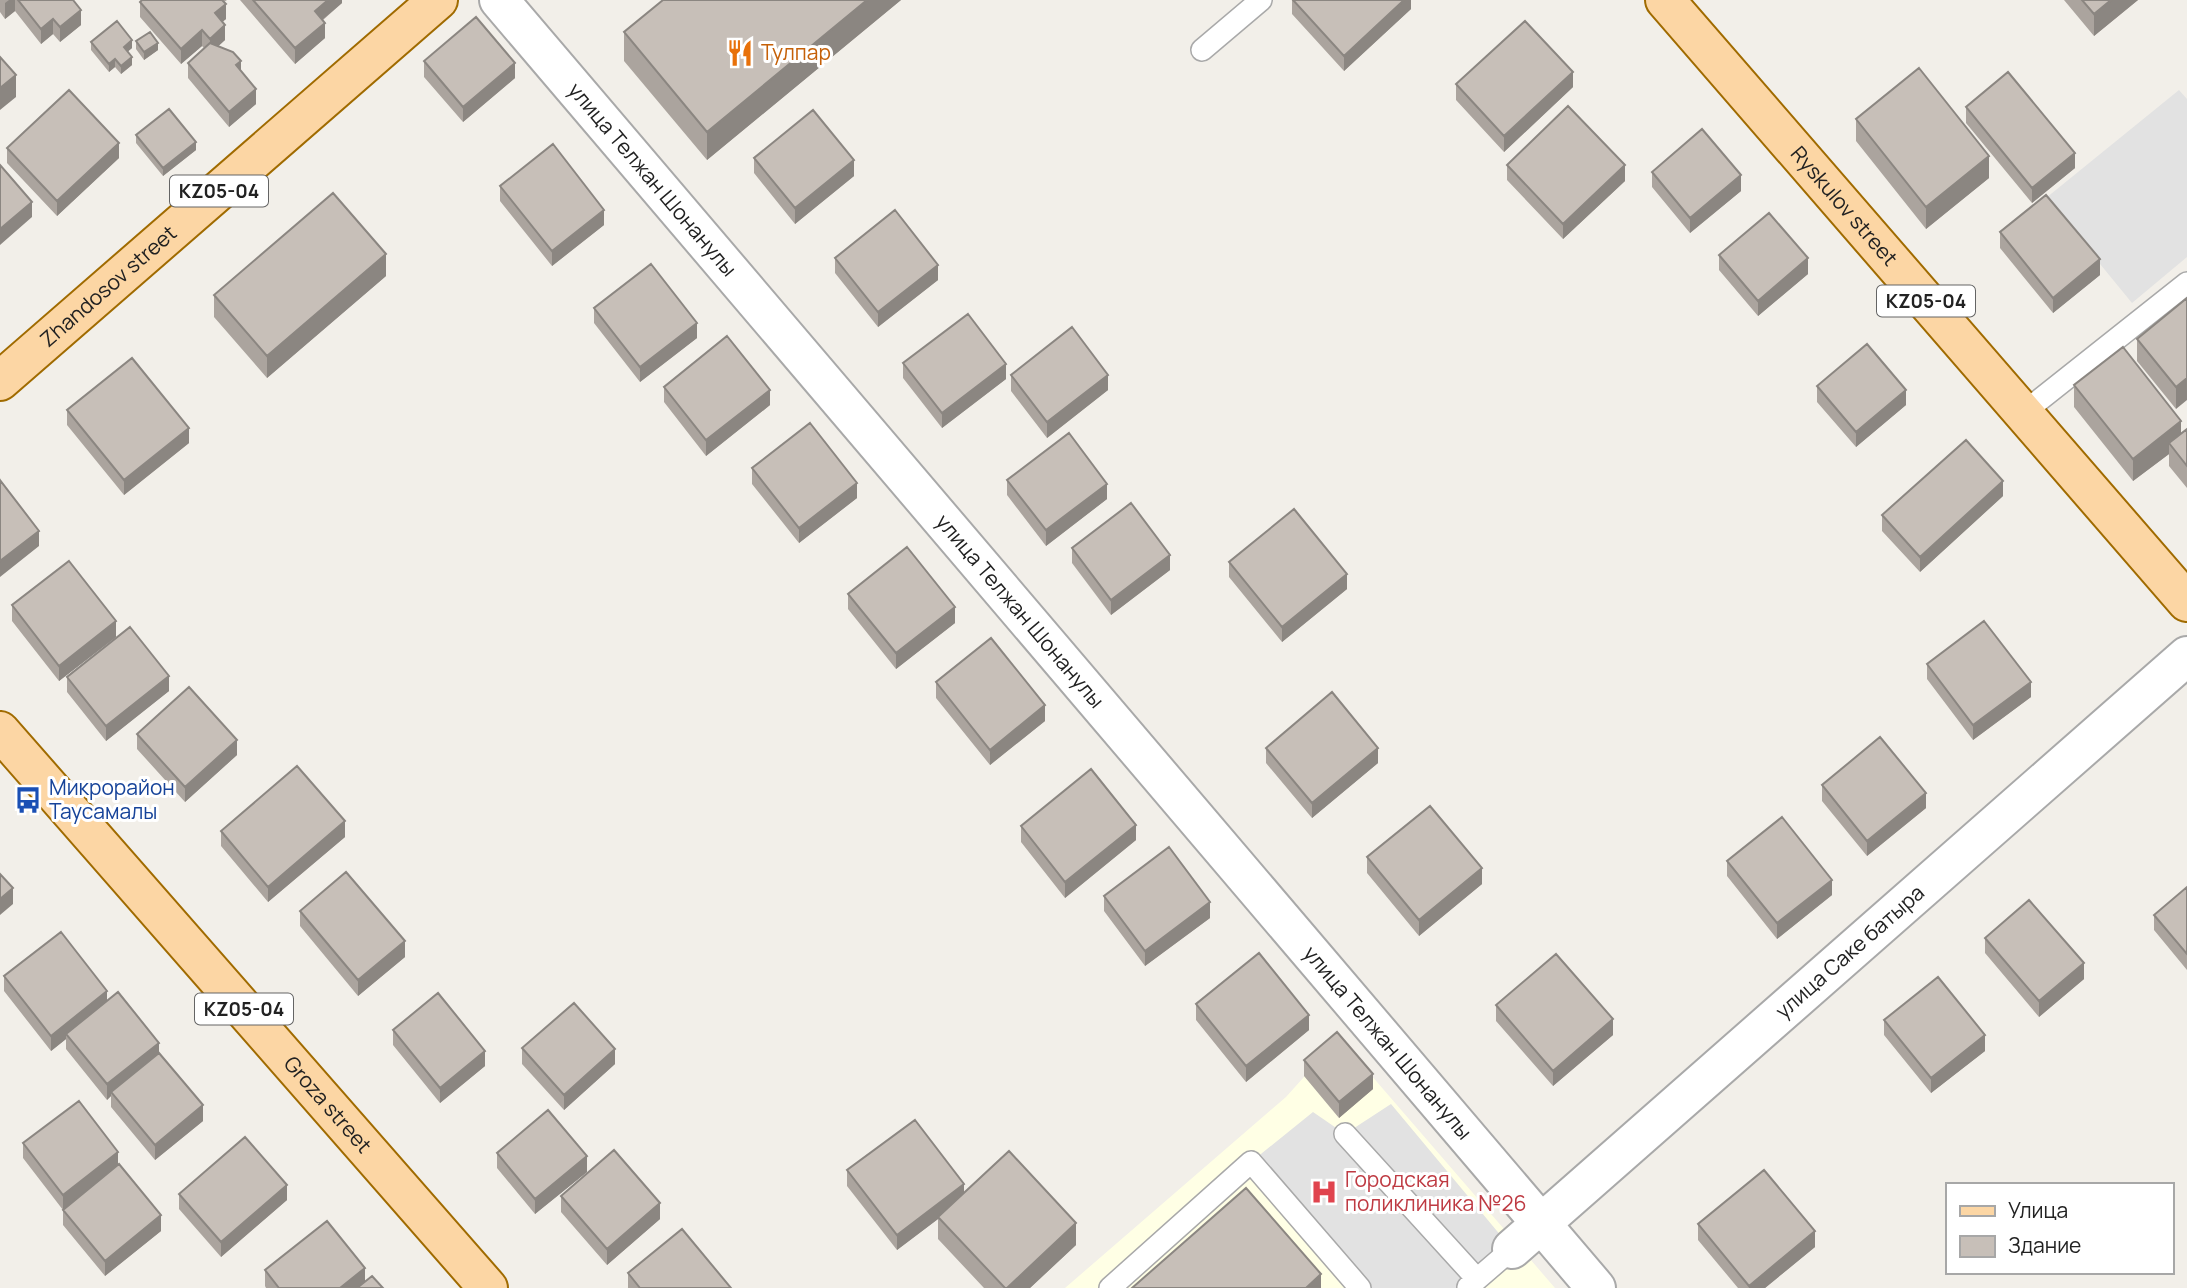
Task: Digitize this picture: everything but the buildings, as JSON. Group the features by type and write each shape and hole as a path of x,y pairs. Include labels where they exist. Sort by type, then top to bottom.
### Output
{"main road":[{"name":"Zhandosov street","path":"0,381 438,0"},
{"name":"Ryskulov street","path":"1665,0 2187,602"},
{"name":"Groza street","path":"0,731 488,1288"}],"street":[{"name":"улица Телжан Шонанулы","path":"499,0 1597,1288"},
{"name":"улица Саке батыра","path":"1512,1249 2187,656"}],"lane":[{"path":"1202,50 1261,0"},
{"path":"2023,413 2187,283"},
{"path":"1345,1134 1472,1283 1512,1249"},
{"path":"1110,1288 1251,1162 1360,1288"}],"shaded area":[{"path":"2179,90 2187,99 2187,257 2132,303 2046,198"},
{"name":"Городская поликлиника №26","path":"1339,1038 1555,1288 1065,1288 1286,1097"},
{"path":"1391,1104 1512,1249 1467,1288 1360,1288 1251,1162 1313,1112 1345,1134"}],"place":[{"name":"Тулпар","path":"740,53"},
{"name":"Микрорайон Таусамалы","path":"28,800"},
{"name":"Городская поликлиника №26","path":"1324,1192"}]}
